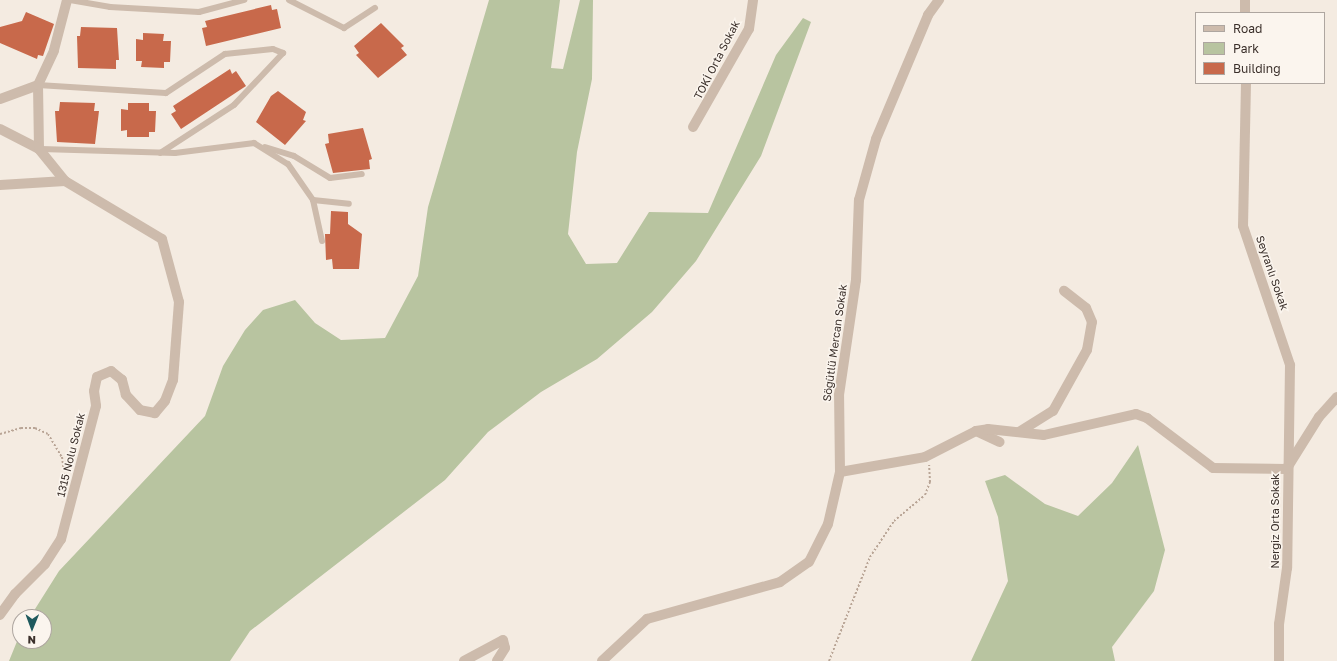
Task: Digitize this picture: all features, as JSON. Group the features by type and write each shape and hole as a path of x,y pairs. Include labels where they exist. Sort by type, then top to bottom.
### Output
{"street":[{"path":"39,149 38,85 54,50 68,0"},
{"name":"TOKİ Orta Sokak","path":"693,127 749,29 753,0"},
{"name":"Söğütlü Mercan Sokak","path":"602,661 647,619 780,582 809,562 828,524 840,472 839,395 856,280 859,200 876,139 928,15 939,0"},
{"path":"1245,0 1245,12"},
{"name":"Seyranlı Sokak","path":"1246,84 1244,226 1290,365 1286,469"},
{"path":"0,98 38,85"},
{"name":"1315 Nolu Sokak","path":"0,129 39,149 64,181 162,239 179,302 173,380 165,401 155,413 140,410 126,395 122,380 111,371 98,377 94,391 96,406 61,539 50,558 15,594 0,615"},
{"path":"0,185 64,181"},
{"path":"1019,432 1053,411 1087,350 1092,322 1086,308 1074,302 1064,291"},
{"name":"Nergiz Orta Sokak","path":"1279,661 1279,624 1287,568 1286,469 1318,417 1337,397"},
{"path":"840,472 925,457 976,432 1019,432 1044,435 1136,414 1147,418 1213,468 1286,469"},
{"path":"976,432 1000,442"},
{"path":"464,661 503,640 505,648 497,661"}],"lane":[{"path":"68,0 199,12 244,0"},
{"path":"289,0 344,28 375,8"},
{"path":"38,85 166,93 225,54 273,49 284,53 234,105 160,153"},
{"path":"39,149 160,153 254,143 294,156 330,178 362,174"},
{"path":"254,143 288,164 313,200 322,241"},
{"path":"313,200 349,204"}],"path":[{"path":"0,434 21,428 36,428 48,434 62,457 64,490"},
{"path":"829,661 852,596 877,544 894,522 926,495 931,468 925,457"}],"green space":[{"path":"489,0 560,0 551,68 563,69 580,0 593,0 592,79 577,152 568,234 586,264 617,263 649,212 708,213 776,55 803,18 811,22 761,156 696,261 652,312 597,359 541,392 488,432 445,480 250,631 230,661 9,661 14,649 52,649 52,609 35,609 59,571 205,416 223,366 245,330 263,310 295,300 315,323 341,340 385,338 418,276 428,207"},
{"path":"1138,445 1165,550 1154,591 1112,647 1115,661 971,661 1008,581 998,517 985,481 1005,475 1045,504 1078,516 1112,483"}],"building":[{"path":"271,5 272,10 277,9 281,28 206,46 202,28 207,27 205,21"},
{"path":"26,12 54,24 43,56 38,55 37,59 0,43 0,27 22,21"},
{"path":"381,23 404,46 401,48 407,55 378,78 356,55 359,53 354,46"},
{"path":"81,27 117,28 119,60 116,60 116,69 78,68 77,36 80,36"},
{"path":"143,33 164,34 163,41 171,41 170,62 164,62 164,68 141,67 142,61 136,61 136,39 143,40"},
{"path":"230,69 232,74 236,71 246,86 181,129 171,114 176,111 173,106"},
{"path":"278,91 306,112 303,120 306,121 285,145 256,122 271,96"},
{"path":"60,102 95,103 94,111 99,111 95,144 57,142 55,111 59,111"},
{"path":"128,103 149,103 149,111 156,111 155,132 149,132 149,137 127,137 127,130 121,131 121,109 128,110"},
{"path":"363,128 372,159 369,160 370,169 333,173 325,144 329,143 328,134"},
{"path":"331,211 348,212 348,224 362,234 359,269 333,269 332,259 326,260 325,234 330,234"}]}
